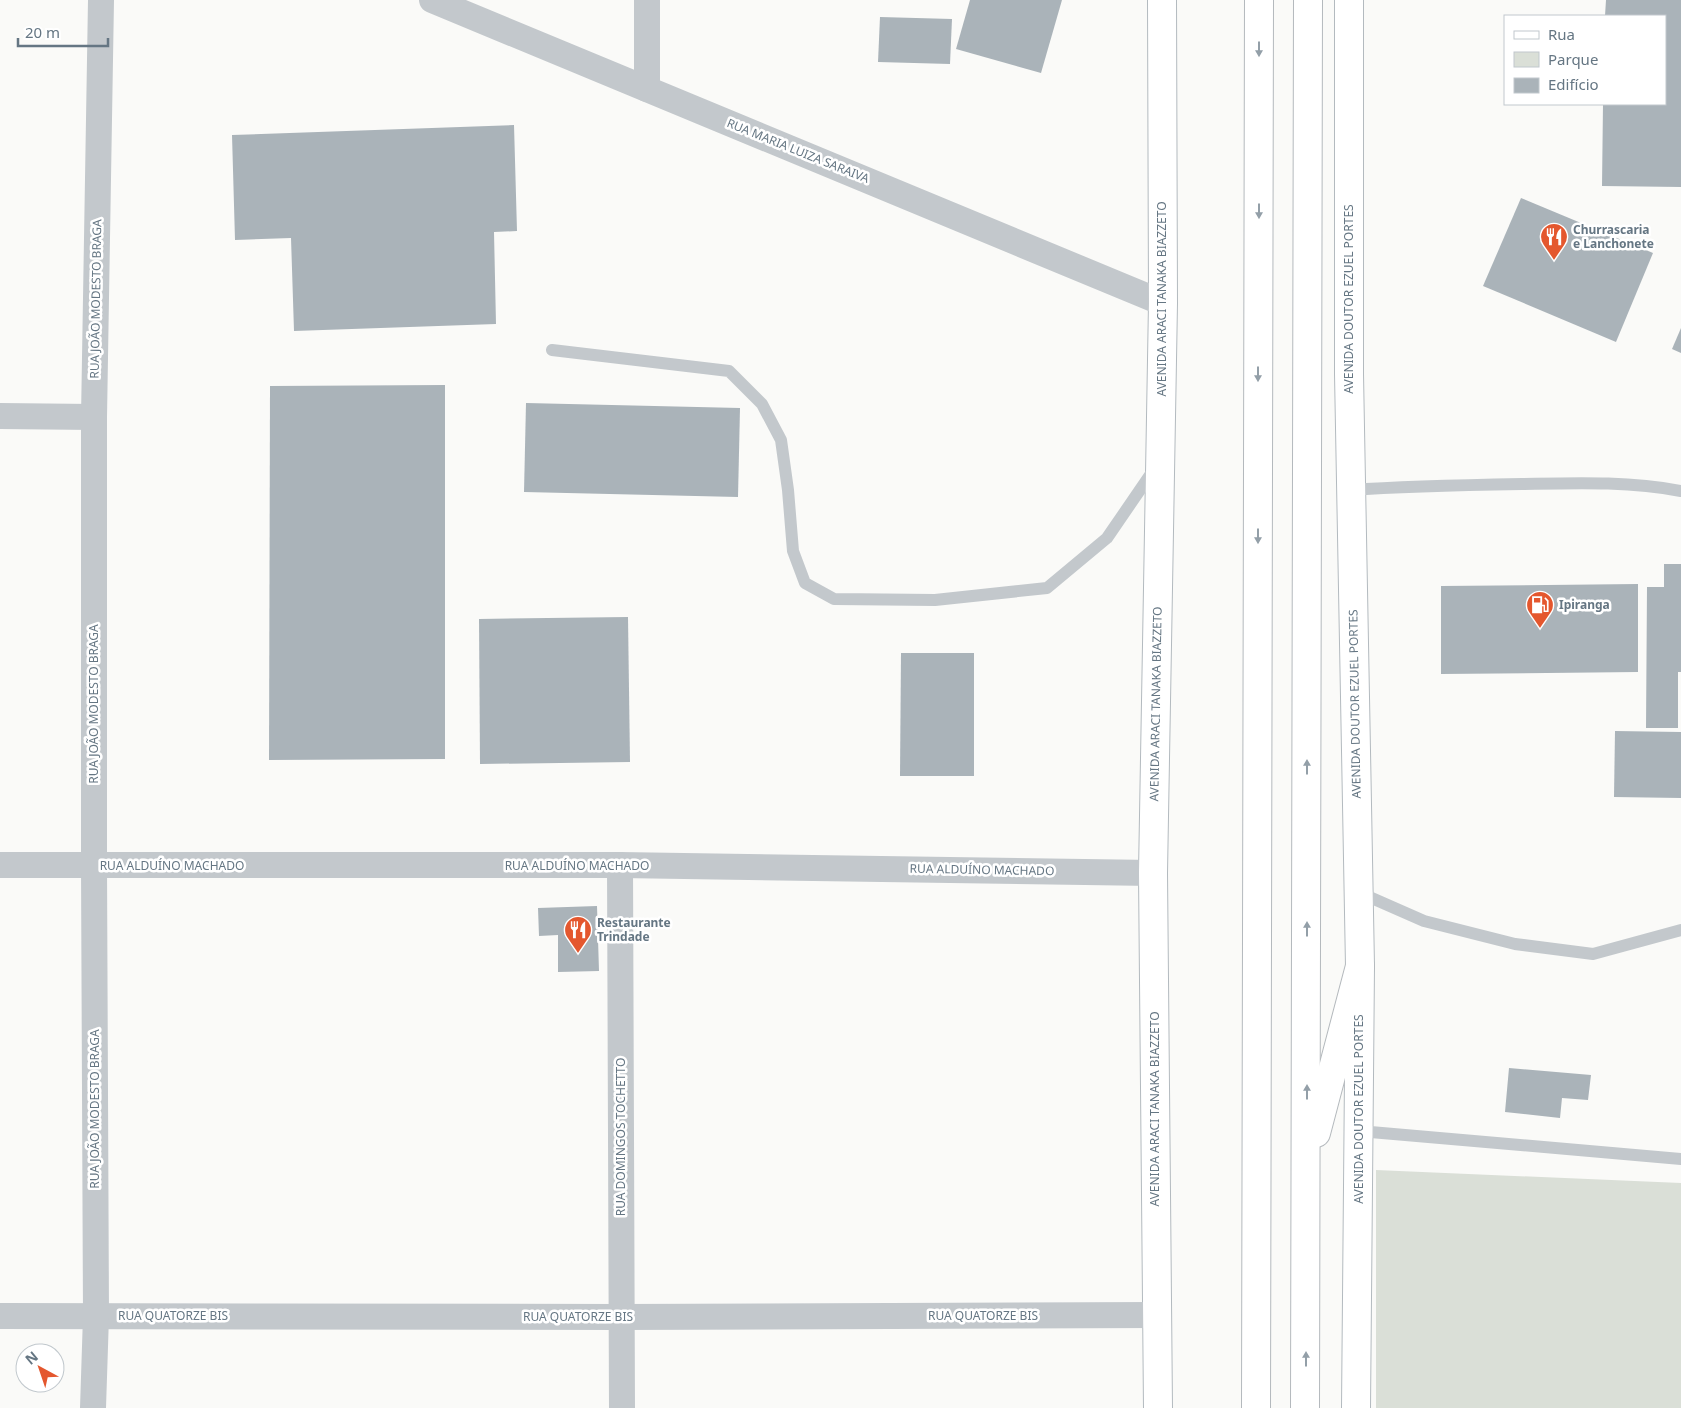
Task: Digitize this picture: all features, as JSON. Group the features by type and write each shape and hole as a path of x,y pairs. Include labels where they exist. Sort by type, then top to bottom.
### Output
{"main road":[{"name":"AVENIDA ARACI TANAKA BIAZZETO","path":"1158,1408 1153,873 1163,302 1162,0"},
{"path":"1256,1408 1259,0"},
{"path":"1305,1408 1308,0"},
{"name":"AVENIDA DOUTOR EZUEL PORTES","path":"1349,0 1349,374 1360,966 1356,1408"},
{"path":"1307,1171 1360,966"}],"street":[{"name":"RUA JOÃO MODESTO BRAGA","path":"93,1408 96,1316 94,417 101,0"},
{"name":"RUA MARIA LUIZA SARAIVA","path":"432,0 1163,302"},
{"path":"647,89 648,0"},
{"path":"0,416 94,417"},
{"name":"RUA ALDUÍNO MACHADO","path":"0,865 620,865 1153,873"},
{"name":"RUA DOMINGOS TOCHETTO","path":"620,865 622,1408"},
{"name":"RUA QUATORZE BIS","path":"0,1316 621,1317 1156,1315"}],"lane":[{"path":"552,350 729,371 762,404 781,440 788,490 793,551 805,583 834,599 935,600 1047,588 1107,538 1161,460"},
{"path":"1351,490 1402,486 1611,482 1654,486 1681,491"},
{"path":"1358,892 1424,921 1515,944 1593,954 1681,930"},
{"path":"1359,1131 1681,1159"}],"green space":[{"path":"1376,1170 1681,1183 1681,1408 1376,1408"}],"building":[{"path":"970,0 1062,0 1041,73 956,49"},
{"path":"1606,0 1681,0 1681,187 1602,186 1603,105 1666,105 1666,15 1605,15"},
{"path":"880,17 952,19 950,64 878,62"},
{"path":"514,125 517,231 494,232 496,324 294,331 291,238 235,240 232,135"},
{"path":"1521,198 1653,253 1616,342 1483,286"},
{"path":"1681,328 1681,353 1672,349"},
{"path":"445,385 445,759 269,760 270,386"},
{"path":"526,403 740,408 738,497 524,492"},
{"path":"1664,564 1681,564 1681,672 1678,672 1678,728 1646,728 1647,587 1664,587"},
{"name":"Ipiranga","path":"1638,584 1638,672 1441,674 1441,586"},
{"path":"628,617 630,762 480,764 479,619"},
{"path":"901,653 974,653 974,776 900,776"},
{"path":"1615,731 1681,732 1681,798 1614,797"},
{"name":"Restaurante Trindade","path":"597,906 599,971 558,972 558,935 539,936 538,908"},
{"path":"1509,1068 1591,1075 1588,1100 1562,1098 1560,1118 1505,1112"}],"place":[{"name":"Churrascaria e Lanchonete","path":"1554,261"},
{"name":"Ipiranga","path":"1540,629"},
{"name":"Restaurante Trindade","path":"578,954"}]}
